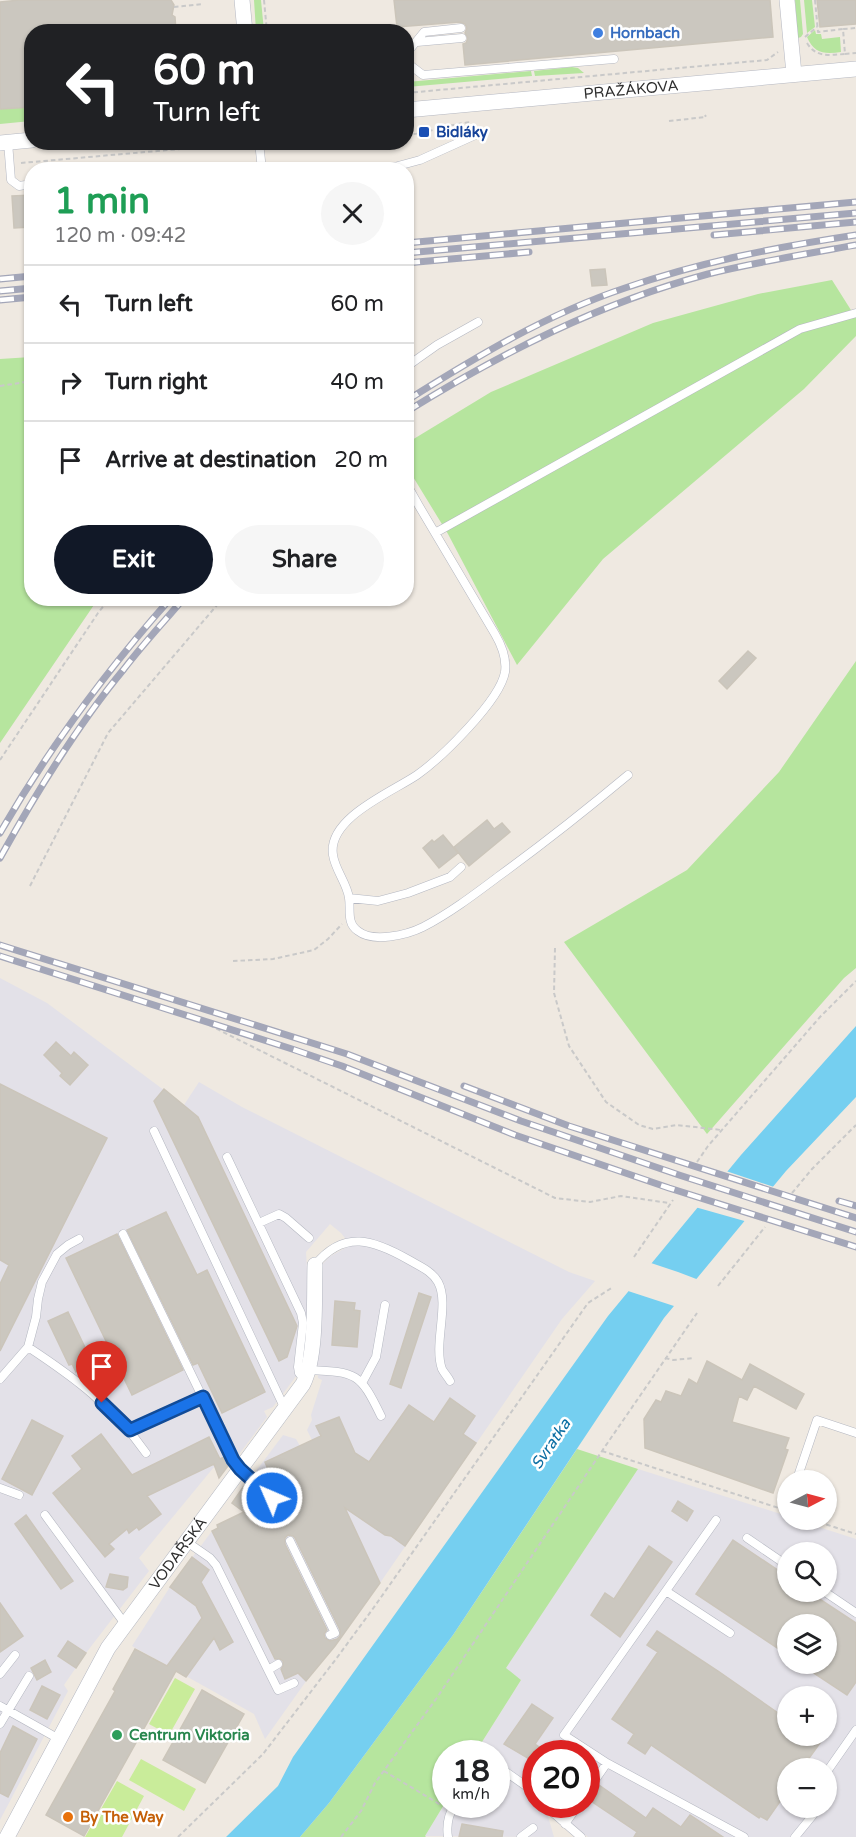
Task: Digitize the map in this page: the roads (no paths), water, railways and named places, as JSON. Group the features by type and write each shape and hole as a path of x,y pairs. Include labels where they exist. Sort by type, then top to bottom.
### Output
{"street":[{"path":"242,0 244,24"},
{"path":"787,0 794,74"},
{"name":"PRAŽÁKOVA","path":"414,109 856,69"},
{"path":"4,143 24,141"},
{"path":"307,1376 314,1315 315,1265"},
{"name":"VODAŘSKÁ","path":"7,1837 108,1648 307,1376"}],"lane":[{"path":"414,45 424,32 461,28"},
{"path":"417,42 462,38"},
{"path":"414,68 423,75 614,59"},
{"path":"413,162 482,132"},
{"path":"4,143 10,164 11,180 19,186 24,185"},
{"path":"435,533 800,329 856,313"},
{"path":"414,361 437,345 478,322"},
{"path":"414,497 495,634 505,657 505,675 492,700 441,754 418,774 350,817 336,835 332,846 333,857 349,898 349,915 355,930 369,936 386,937 422,928 520,861 628,775"},
{"path":"349,898 378,901 408,893 450,877 461,867"},
{"path":"154,1131 285,1409"},
{"path":"227,1156 301,1313 303,1323 299,1373 307,1376 345,1372 367,1388 381,1416"},
{"path":"259,1223 279,1214 309,1238"},
{"path":"123,1234 233,1460 272,1498"},
{"path":"0,1379 28,1347 42,1282 57,1254 79,1239"},
{"path":"315,1265 328,1251 338,1245 362,1241 387,1247 433,1274 442,1295 440,1352 442,1370 450,1380"},
{"path":"362,1383 376,1357 385,1305"},
{"path":"28,1347 89,1389 130,1430 146,1453"},
{"path":"130,1430 203,1397"},
{"path":"800,1470 817,1419 856,1433"},
{"path":"0,1488 19,1495"},
{"path":"45,1515 125,1624"},
{"path":"716,1520 564,1735 608,1763 744,1837"},
{"path":"747,1538 777,1558"},
{"path":"290,1541 335,1633 330,1635"},
{"path":"187,1542 216,1565 278,1690 294,1683"},
{"path":"666,1591 730,1633"},
{"path":"837,1600 856,1613"},
{"path":"0,1674 15,1655"},
{"path":"268,1670 278,1664"},
{"path":"0,1724 29,1676"},
{"path":"0,1706 59,1739"},
{"path":"836,1758 856,1730"},
{"path":"600,1774 608,1763"},
{"path":"448,1837 446,1825 449,1818"},
{"path":"558,1818 581,1837"},
{"path":"565,1824 569,1818"},
{"path":"795,1837 811,1818"},
{"path":"521,1837 532,1828"}],"water":[{"name":"Svratka","path":"856,1026 856,1097 786,1171 664,1318 453,1635 329,1803 300,1837 226,1837 278,1786 293,1757 608,1316 741,1155"}],"railway":[{"path":"414,242 856,202"},
{"path":"414,252 856,213"},
{"path":"714,235 856,222"},
{"path":"414,396 512,338 568,310 625,288 710,263 768,250 856,235"},
{"path":"414,407 515,350 590,315 629,300 708,274 856,245"},
{"path":"414,262 529,252"},
{"path":"0,279 24,277"},
{"path":"0,291 24,289"},
{"path":"0,300 24,298"},
{"path":"0,833 58,741 101,682 164,606"},
{"path":"0,858 42,785 89,714 177,606"},
{"path":"0,945 347,1054 521,1121 856,1232"},
{"path":"0,956 292,1049 342,1066 515,1135 669,1188 856,1247"},
{"path":"464,1086 569,1126 856,1218"},
{"path":"839,1201 856,1206"}],"place":[{"name":"Hornbach","path":"598,33"},
{"name":"Bidláky","path":"424,132"},
{"name":"Centrum Viktoria","path":"117,1735"},
{"name":"By The Way","path":"68,1817"}]}
